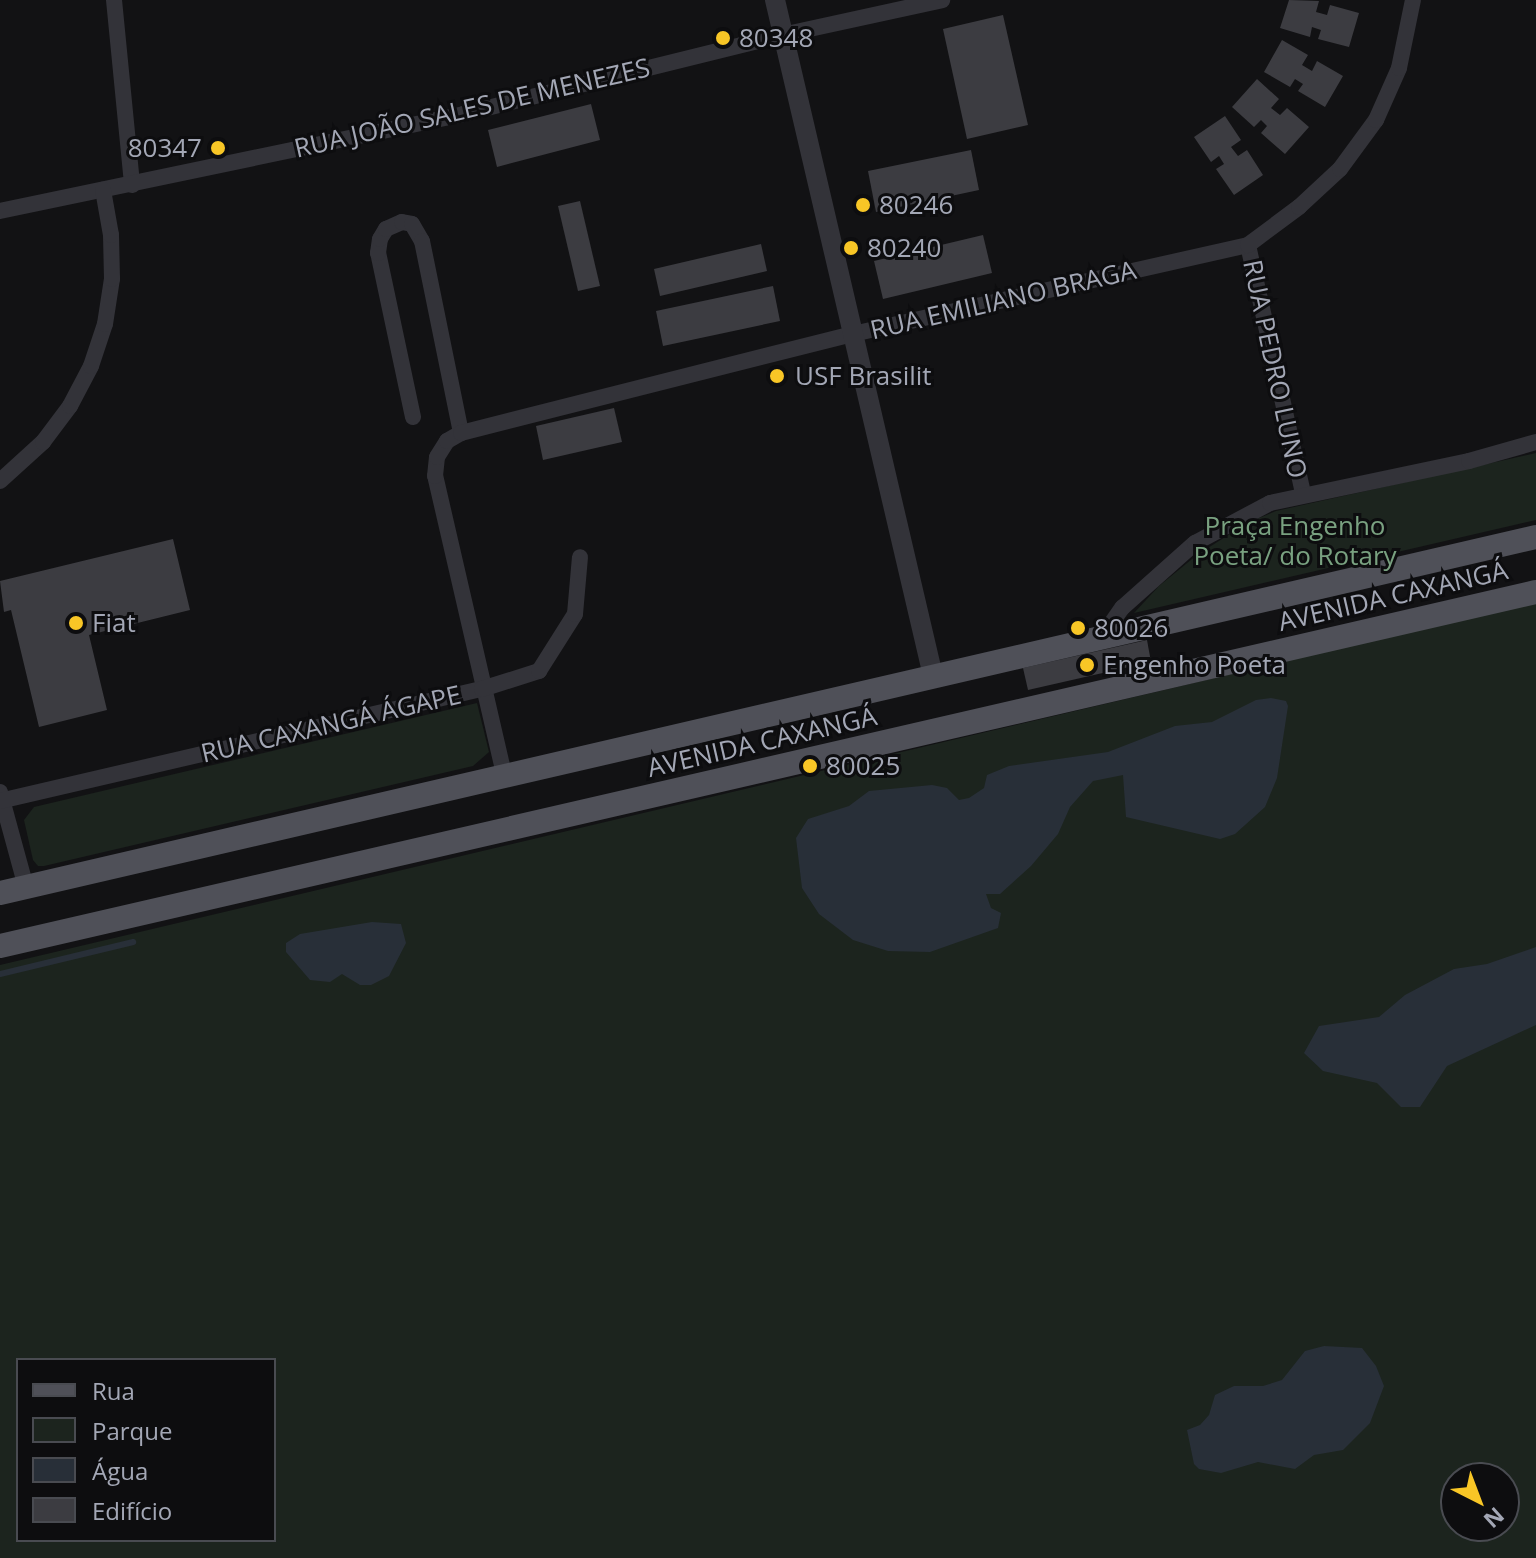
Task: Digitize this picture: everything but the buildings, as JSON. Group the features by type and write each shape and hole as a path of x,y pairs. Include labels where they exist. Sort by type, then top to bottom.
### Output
{"main road":[{"name":"AVENIDA CAXANGÁ","path":"0,893 1536,537"},
{"name":"AVENIDA CAXANGÁ","path":"0,946 1536,592"}],"street":[{"path":"114,0 132,185"},
{"path":"775,0 933,676"},
{"name":"RUA JOÃO SALES DE MENEZES","path":"0,211 463,114 782,35 942,0"},
{"name":"RUA EMILIANO BRAGA","path":"461,433 853,334 1248,245 1299,207 1340,169 1376,120 1399,68 1413,0"},
{"path":"0,481 43,442 70,406 91,366 105,324 112,279 111,235 103,190"},
{"path":"413,417 378,253 380,239 386,229 402,222 412,224 422,241 461,433 441,449 435,476 504,774"},
{"name":"RUA PEDRO LUNO","path":"1248,245 1303,494"},
{"path":"1101,638 1122,608 1195,543 1245,514 1303,494 1469,461 1536,442"},
{"name":"RUA CAXANGÁ ÁGAPE","path":"1,797 482,689 539,671 575,614 580,557"},
{"path":"1,797 26,887"}],"green space":[{"name":"Praça Engenho Poeta/ do Rotary","path":"1536,453 1536,520 1134,613 1159,586 1197,555 1247,523 1276,511"},
{"path":"1536,602 1536,1558 0,1558 0,965"},
{"path":"477,703 489,752 473,766 44,866 38,866 33,860 24,820 34,807"}],"water":[{"path":"1271,698 1286,701 1288,706 1277,778 1265,807 1235,834 1220,839 1126,817 1123,775 1093,781 1070,807 1058,834 1031,866 1000,894 986,894 991,908 1001,913 998,928 930,952 888,951 853,940 819,914 802,888 796,838 808,819 849,806 869,791 932,785 947,788 959,800 969,798 984,788 987,775 1009,766 1108,752 1175,726 1212,722 1256,700"},
{"path":"372,922 401,924 406,943 389,976 371,985 360,985 342,974 330,982 310,980 286,952 286,943 300,934"},
{"path":"1536,947 1536,1025 1447,1066 1420,1107 1401,1107 1377,1083 1323,1071 1304,1053 1319,1026 1379,1017 1405,995 1454,969 1487,964"},
{"path":"1324,1346 1362,1348 1376,1366 1384,1386 1370,1423 1343,1450 1314,1455 1295,1469 1258,1462 1221,1473 1199,1469 1194,1464 1187,1430 1200,1425 1209,1415 1215,1395 1234,1386 1263,1386 1282,1380 1305,1351"}],"waterway":[{"path":"0,974 133,942"}],"place":[{"name":"80348","path":"723,38"},
{"name":"80347","path":"218,148"},
{"name":"80246","path":"863,205"},
{"name":"80240","path":"851,248"},
{"name":"USF Brasilit","path":"777,376"},
{"name":"Fiat","path":"76,623"},
{"name":"80026","path":"1078,628"},
{"name":"Engenho Poeta","path":"1087,665"},
{"name":"80025","path":"810,766"}]}
